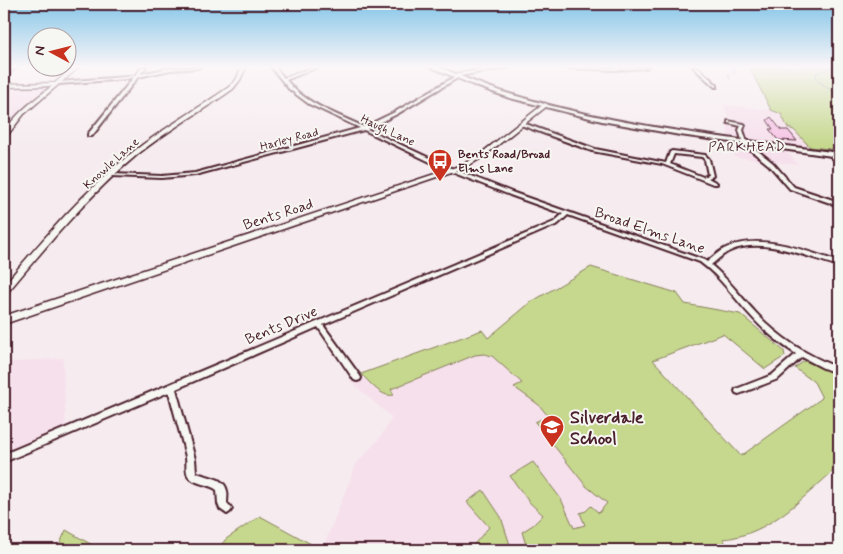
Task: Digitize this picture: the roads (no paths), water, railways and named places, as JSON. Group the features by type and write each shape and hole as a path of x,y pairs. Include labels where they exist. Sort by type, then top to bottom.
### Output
{"main road":[{"path":"503,93 544,105 628,125 745,143 835,154"}],"street":[{"path":"4,136 22,112 46,93"},
{"path":"90,135 123,93"},
{"name":"Knowle Lane","path":"4,291 50,238 112,175 151,142 223,93"},
{"name":"Haugh Lane","path":"296,93 310,103 451,170"},
{"name":"Harley Road","path":"112,175 162,178 195,174 363,129 396,113 429,93"},
{"name":"Bents Road","path":"4,320 451,170 474,160 544,105"},
{"path":"729,122 743,125 741,130 745,143 771,164 792,188 839,204"},
{"path":"522,124 600,152 634,156 668,164 716,183"},
{"path":"668,164 672,152 703,156 707,159 711,176 704,178"},
{"path":"835,154 839,161"},
{"name":"Broad Elms Lane","path":"451,170 566,214 694,257 708,264 721,276 758,319 800,354 839,371"},
{"name":"Bents Drive","path":"4,458 556,223 566,214"},
{"path":"708,264 726,250 735,246 761,244 797,251 839,264"},
{"path":"319,324 357,378"},
{"path":"738,392 775,377 800,354"},
{"path":"171,386 191,459 192,474 201,480 219,485 222,489 223,506 227,509"}],"waterway":[{"path":"833,93 839,103"}],"place":[{"name":"Bents Road/Broad Elms Lane","path":"440,182"},
{"name":"Silverdale School","path":"552,448"}],"district":[{"name":"PARKHEAD","path":"747,146"}]}
